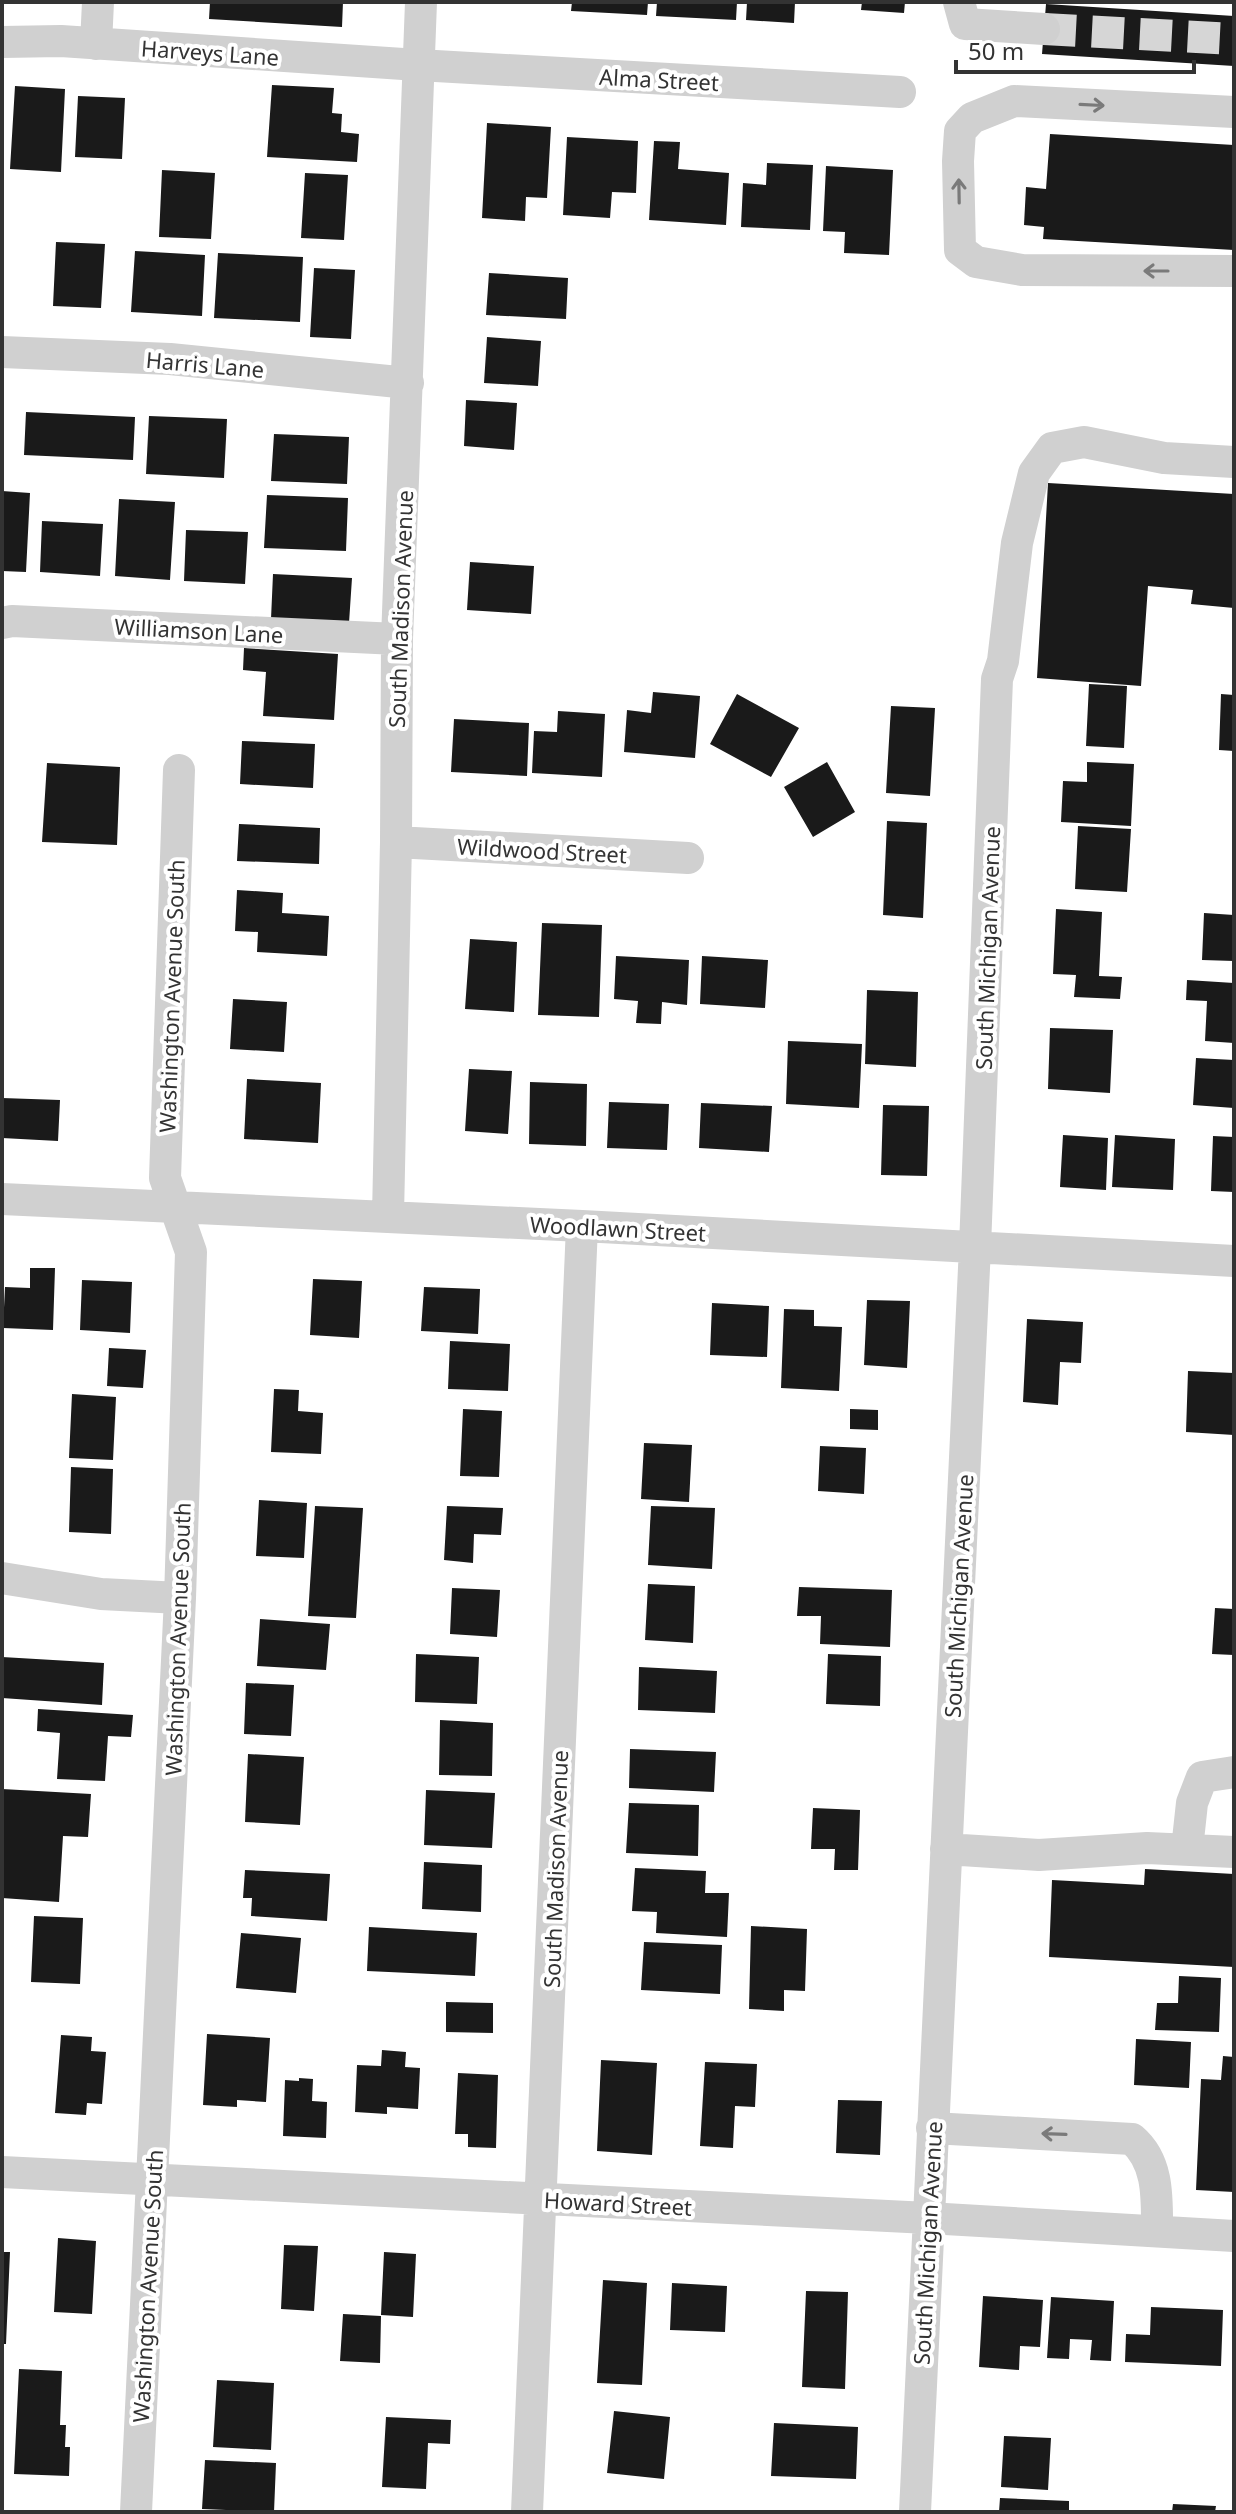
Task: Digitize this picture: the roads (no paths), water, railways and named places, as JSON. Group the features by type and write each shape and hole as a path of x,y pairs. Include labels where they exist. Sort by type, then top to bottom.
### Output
{"street":[{"path":"96,44 98,2"},
{"name":"South Madison Avenue","path":"388,1216 397,639 421,2"},
{"path":"939,2 944,10 964,9 1044,29"},
{"name":"Harveys Lane","path":"2,42 61,41 418,65"},
{"name":"Alma Street","path":"418,65 900,92"},
{"path":"1234,112 1014,101 972,118 960,131 958,161 960,250 976,262 1022,270 1234,271"},
{"name":"Harris Lane","path":"2,352 170,359 408,383"},
{"name":"South Michigan Avenue","path":"915,2512 975,1247 997,679 1003,661 1017,543 1034,473 1052,448 1084,442 1164,458 1234,462"},
{"name":"Williamson Lane","path":"2,623 12,621 397,639"},
{"name":"Washington Avenue South","path":"136,2512 180,1598 191,1252 165,1178 179,770"},
{"name":"Wildwood Street","path":"396,842 688,858"},
{"name":"Woodlawn Street","path":"2,1199 388,1216 1234,1261"},
{"name":"South Madison Avenue","path":"527,2512 582,1226"},
{"path":"2,1578 101,1594 180,1598"},
{"path":"1187,1849 1192,1803 1202,1777 1234,1772"},
{"path":"946,1849 1039,1855 1147,1848 1234,1852"},
{"path":"932,2128 1132,2139 1143,2148 1150,2163 1156,2193 1157,2231"},
{"name":"Howard Street","path":"2,2172 1234,2236"}],"tunnel":[{"path":"1044,29 1234,39"}]}
